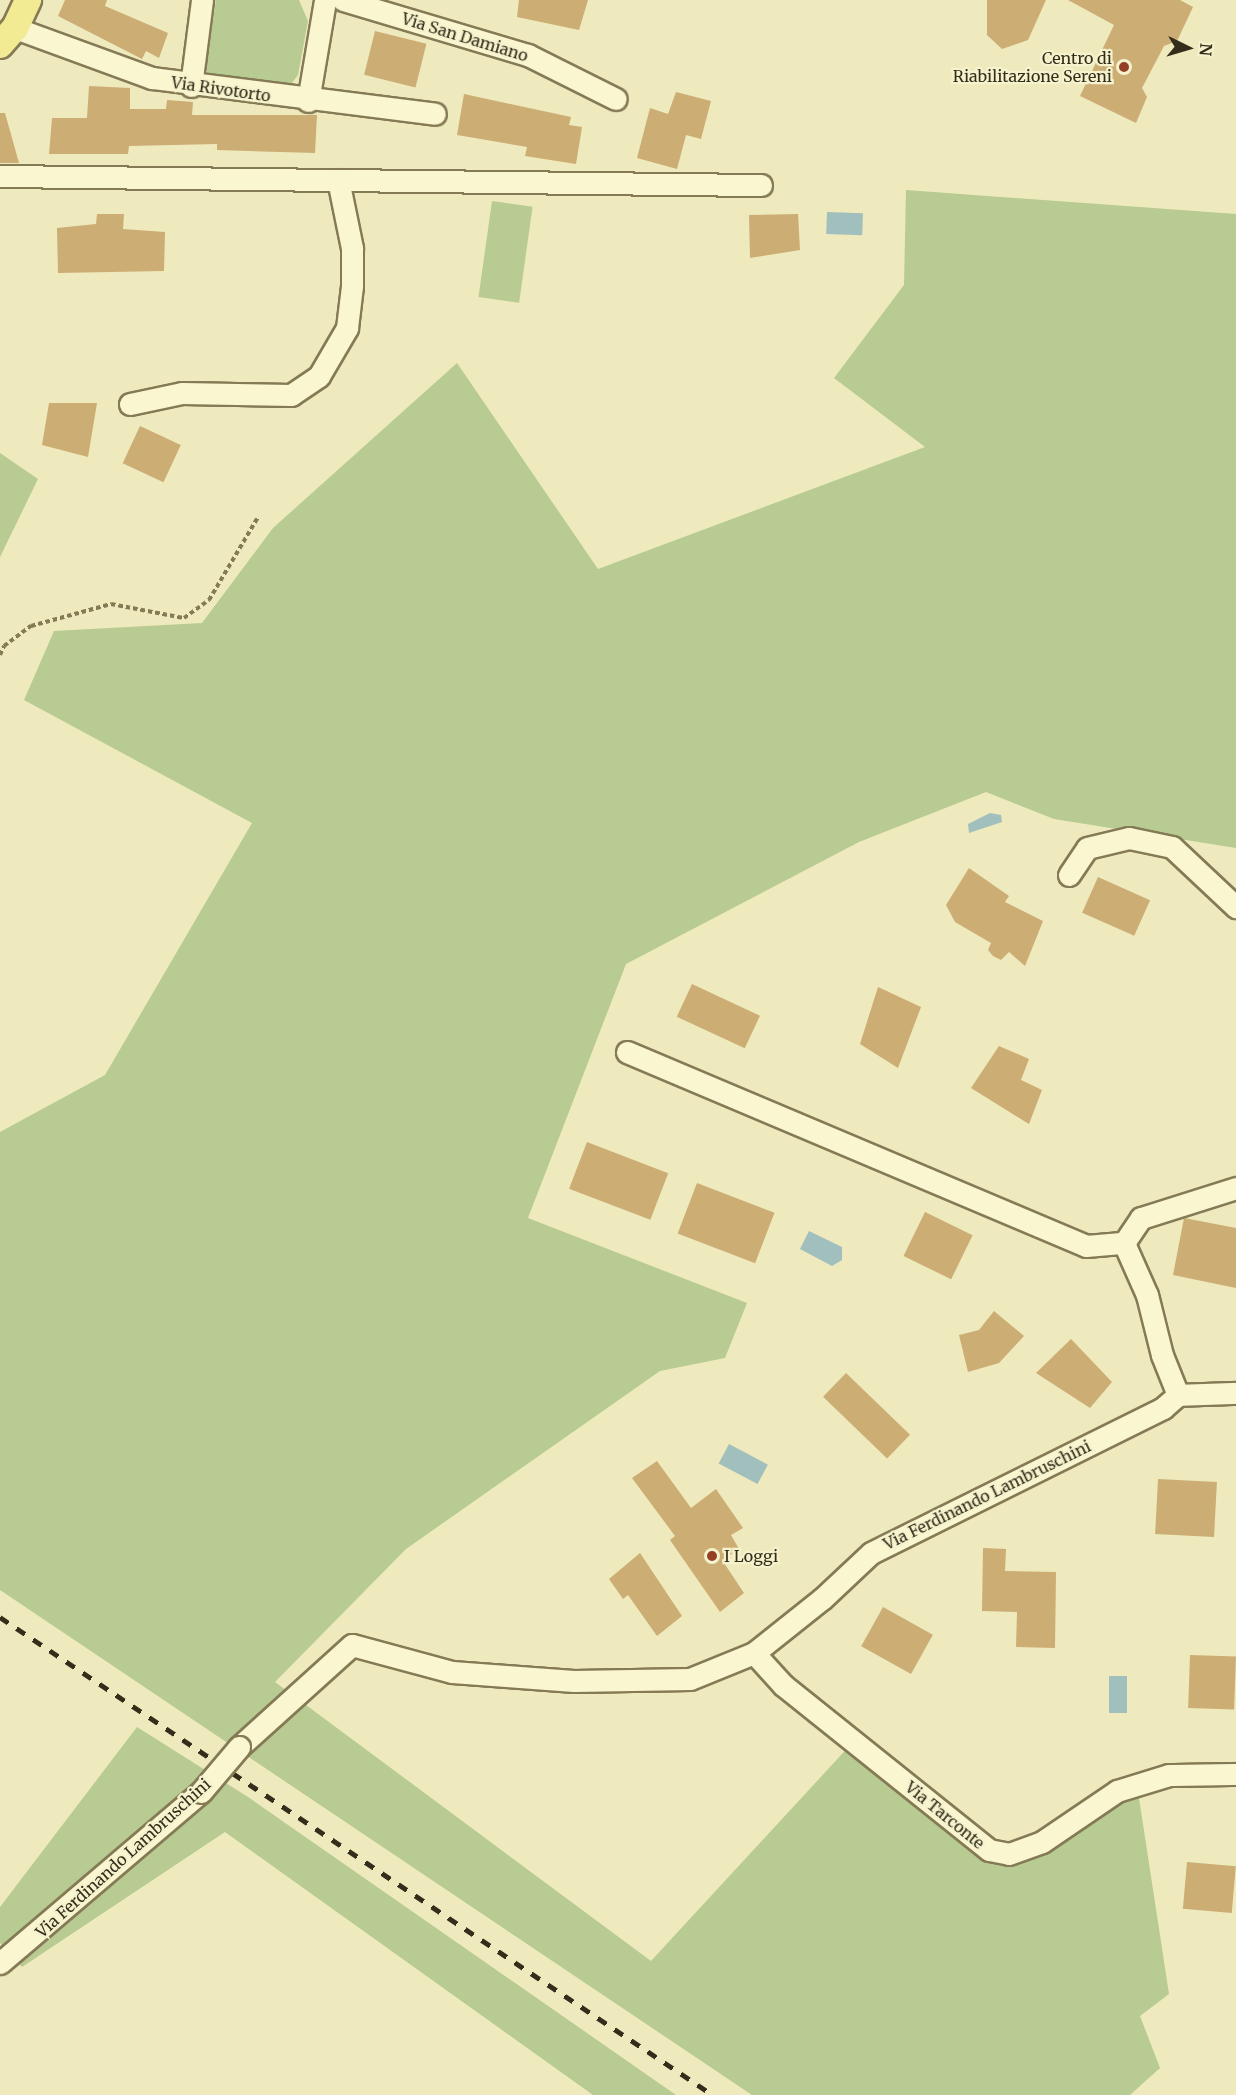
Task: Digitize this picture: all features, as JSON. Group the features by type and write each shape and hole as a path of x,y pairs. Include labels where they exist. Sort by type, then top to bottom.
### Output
{"main road":[{"path":"8,36 28,0"}],"street":[{"path":"191,86 202,0"},
{"path":"309,101 325,0"},
{"name":"Via San Damiano","path":"343,0 528,55 616,99"},
{"name":"Via Rivotorto","path":"8,36 152,78 191,86 435,114"},
{"path":"0,176 761,185"},
{"path":"130,404 182,393 291,395 319,376 347,328 352,286 352,248 338,180"},
{"path":"1069,875 1087,848 1129,838 1172,847 1236,907"},
{"path":"627,1052 1086,1246 1124,1243"},
{"path":"1124,1243 1141,1218 1236,1188"},
{"path":"1124,1243 1148,1295 1162,1355 1178,1395 1236,1394"},
{"name":"Via Ferdinando Lambruschini","path":"0,1963 201,1792 239,1747 352,1645 452,1672 574,1681 690,1679 754,1653 822,1599 871,1553 1163,1408 1178,1395"},
{"name":"Via Tarconte","path":"754,1653 783,1684 989,1850 1010,1854 1042,1842 1117,1791 1169,1775 1236,1774"}],"path":[{"path":"0,655 4,646 31,626 111,604 184,618 209,600 258,516"}],"green space":[{"path":"216,0 299,0 308,21 298,75 291,84 277,89 213,80 205,69"},
{"path":"906,190 1236,214 1236,848 1054,819 986,792 859,842 626,964 528,1218 747,1303 725,1358 660,1371 406,1549 275,1682 651,1961 854,1741 904,1781 998,1843 1019,1850 1137,1785 1169,1994 1140,2016 1160,2068 1130,2095 752,2095 0,1590 0,1132 105,1075 252,823 24,700 54,631 202,623 273,528 457,363 598,569 925,447 834,378 904,285"},
{"path":"492,201 533,207 519,303 479,297"},
{"path":"0,453 38,479 0,557"},
{"path":"137,1727 248,1797 676,2095 593,2095 225,1832 22,1967 0,1943 0,1907"}],"water":[{"path":"827,212 863,213 862,235 826,234"},
{"path":"990,813 1001,815 1002,822 969,833 968,824"},
{"path":"809,1231 842,1247 842,1260 832,1266 800,1249"},
{"path":"729,1444 768,1465 758,1484 719,1463"},
{"path":"1109,1676 1127,1676 1127,1713 1109,1713"}],"building":[{"path":"65,0 107,0 105,6 168,33 159,58 146,51 142,59 58,16"},
{"path":"519,0 588,0 579,30 517,17"},
{"name":"Centro di Riabilitazione Sereni","path":"987,0 1046,0 1028,40 1002,49 987,35"},
{"name":"Centro di Riabilitazione Sereni","path":"1068,0 1180,0 1193,7 1177,41 1164,46 1142,88 1147,97 1136,123 1080,96 1114,25"},
{"path":"375,31 426,44 416,87 364,75"},
{"path":"89,86 130,88 130,109 166,109 167,100 193,102 192,115 317,115 315,153 217,150 217,144 129,146 128,154 49,154 52,118 87,118"},
{"path":"676,92 711,101 701,139 686,135 677,169 637,158 650,108 668,114"},
{"path":"464,94 571,117 569,125 582,127 576,164 525,156 527,147 457,135"},
{"path":"0,113 5,113 19,163 0,163"},
{"path":"97,214 124,214 123,229 165,232 164,271 58,273 57,228 96,224"},
{"path":"798,214 800,250 750,258 749,215"},
{"path":"49,403 97,403 88,457 42,445"},
{"path":"140,426 181,445 163,482 123,463"},
{"path":"969,868 1009,896 1005,902 1043,921 1025,966 1009,952 1001,960 993,956 988,950 991,943 955,922 946,905"},
{"path":"1098,877 1150,900 1134,936 1082,913"},
{"path":"692,984 760,1016 745,1048 677,1017"},
{"path":"878,987 921,1007 898,1068 860,1044"},
{"path":"999,1046 1029,1059 1021,1080 1042,1090 1029,1124 971,1088"},
{"path":"587,1142 668,1173 650,1220 569,1189"},
{"path":"697,1183 774,1213 755,1263 678,1233"},
{"path":"925,1212 973,1235 951,1279 904,1256"},
{"path":"1184,1218 1236,1228 1236,1288 1173,1275"},
{"path":"994,1311 1024,1336 999,1363 968,1372 959,1335 979,1330"},
{"path":"1071,1339 1112,1382 1090,1408 1036,1373"},
{"path":"846,1373 910,1435 887,1459 823,1397"},
{"path":"657,1461 691,1508 716,1489 743,1528 731,1535 739,1549 722,1560 744,1593 720,1612 670,1540 675,1536 632,1478"},
{"path":"1158,1479 1217,1482 1214,1537 1155,1534"},
{"path":"983,1548 1006,1549 1005,1571 1056,1572 1055,1648 1016,1647 1017,1612 982,1611"},
{"path":"640,1553 682,1616 657,1636 628,1595 623,1599 609,1579"},
{"path":"883,1607 933,1635 911,1674 861,1646"},
{"path":"1190,1655 1236,1657 1234,1710 1188,1708"},
{"path":"1187,1862 1236,1866 1232,1913 1183,1909"}],"railway":[{"path":"0,1617 713,2095"}],"place":[{"name":"Centro di Riabilitazione Sereni","path":"1124,67"},
{"name":"I Loggi","path":"712,1556"}]}
